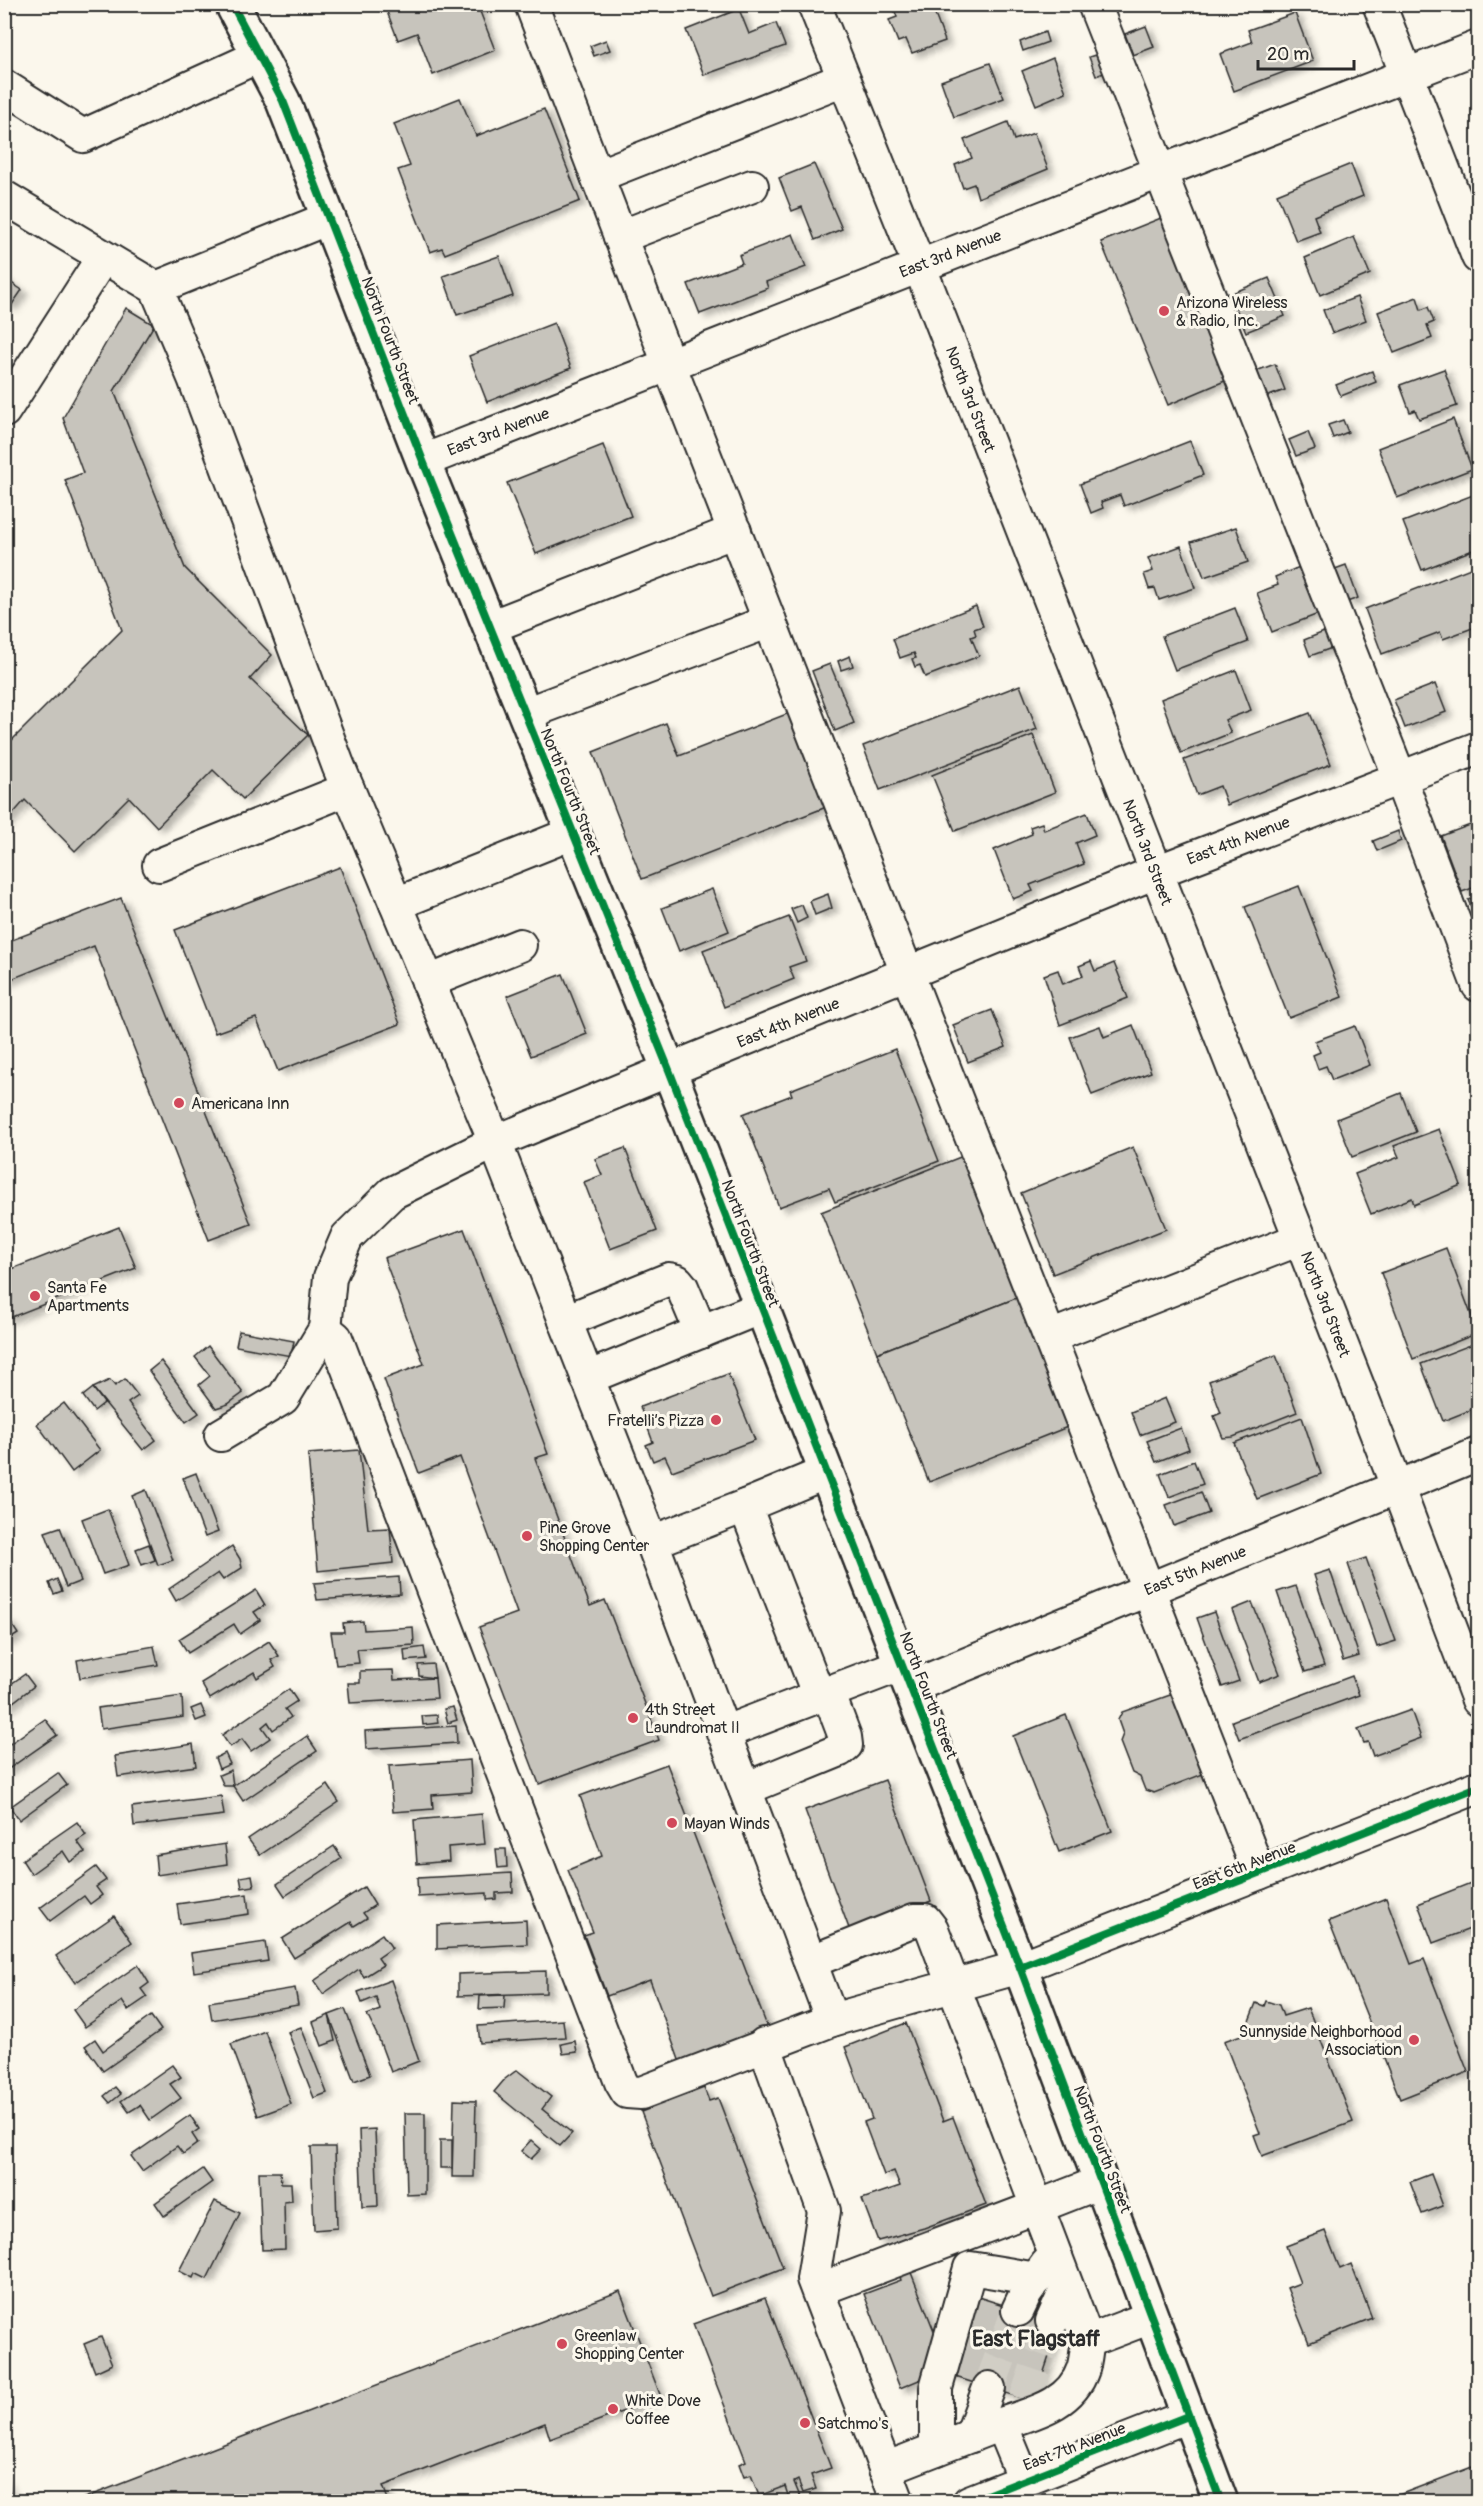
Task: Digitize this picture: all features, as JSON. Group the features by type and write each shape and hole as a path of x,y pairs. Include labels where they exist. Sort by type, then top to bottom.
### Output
{"main road":[{"name":"North Fourth Street","path":"232,4 283,101 423,460 669,1070 1020,1967 1221,2502"}],"street":[{"path":"531,4 669,364 1259,1873"},
{"name":"North 3rd Street","path":"814,4 1398,1486 1479,1700"},
{"path":"1094,4 1400,778 1479,985"},
{"path":"1379,4 1479,257"},
{"name":"East 3rd Avenue","path":"423,460 1479,47"},
{"path":"4,86 83,136 259,56"},
{"path":"597,176 844,79"},
{"path":"620,237 752,186"},
{"path":"4,197 156,288 194,378 348,789 495,1142 652,1542 832,2020"},
{"path":"156,288 329,218"},
{"path":"4,411 103,257"},
{"path":"490,627 735,531"},
{"path":"525,714 770,621"},
{"name":"East 4th Avenue","path":"221,1435 283,1398 325,1329 330,1277 347,1237 393,1192 495,1142 908,972 1156,872 1479,748"},
{"path":"159,865 348,789"},
{"path":"396,904 573,833"},
{"path":"428,982 520,945"},
{"path":"1050,1337 1300,1239"},
{"path":"565,1321 669,1279 677,1281 682,1287 701,1332"},
{"path":"587,1378 762,1307"},
{"name":"East 6th Avenue","path":"325,1329 336,1338 621,2082 627,2092 641,2093 764,2044 832,2020 1020,1967 1479,1787"},
{"name":"East 5th Avenue","path":"723,1732 823,1694 907,1675 1149,1588 1479,1454"},
{"path":"652,1542 827,1472"},
{"path":"745,1506 823,1694 845,1737 846,1745 840,1750 745,1789"},
{"path":"810,1962 914,1920 925,1920 932,1929 1088,2341 1083,2369 1068,2396 1042,2410 1015,2414 971,2436 885,2469"},
{"path":"764,2044 824,2211 813,2279 898,2502"},
{"path":"818,2290 1101,2182"},
{"path":"1018,2310 1055,2253"},
{"path":"936,2449 936,2388 970,2268 1037,2279"},
{"path":"1052,2321 1067,2288"},
{"path":"1088,2341 1151,2317"},
{"path":"971,2436 989,2388"},
{"path":"1015,2414 1024,2480"},
{"name":"East 7th Avenue","path":"969,2502 1188,2416"}],"building":[{"path":"384,4 491,4 479,9 495,50 433,75 417,33 398,40"},
{"path":"931,4 945,41 912,53 906,39 898,42 889,20 897,17 893,6"},
{"path":"739,9 749,34 776,23 785,46 704,75 686,30"},
{"path":"1295,13 1313,61 1234,91 1220,54 1252,42 1248,30"},
{"path":"1146,26 1154,47 1133,55 1125,34"},
{"path":"1045,32 1048,42 1023,51 1020,42"},
{"path":"606,40 610,50 594,56 590,46"},
{"path":"1101,53 1109,71 1096,76 1089,57"},
{"path":"1053,58 1066,92 1036,105 1022,71"},
{"path":"990,63 1004,98 954,117 941,81"},
{"path":"460,98 476,136 544,109 580,201 445,254 442,248 430,252 398,170 410,166 394,124"},
{"path":"1008,122 1014,140 1034,133 1048,169 978,198 974,184 963,188 955,165 972,158 964,140"},
{"path":"814,164 842,229 815,240 802,207 792,211 779,178"},
{"path":"1351,164 1363,196 1314,216 1320,232 1296,241 1277,194"},
{"name":"Arizona Wireless & Radio, Inc.","path":"1161,218 1227,380 1168,405 1101,242"},
{"path":"793,234 806,267 766,282 768,288 700,314 688,284 742,263 739,255"},
{"path":"1354,237 1370,274 1320,295 1305,258"},
{"path":"499,256 513,296 457,315 443,276"},
{"path":"4,278 22,290 11,306 4,302"},
{"path":"1269,278 1285,316 1246,332 1230,294"},
{"path":"1357,297 1366,320 1332,333 1323,310"},
{"path":"1417,297 1421,310 1428,307 1434,322 1427,325 1432,338 1394,353 1378,312"},
{"path":"126,308 154,325 114,391 185,568 272,655 250,679 308,735 243,799 213,770 157,827 129,797 75,851 25,800 4,824 4,748 122,630 65,480 83,473 63,418"},
{"path":"554,323 571,368 487,402 469,356"},
{"path":"1275,364 1285,390 1266,397 1256,371"},
{"path":"1444,369 1457,406 1419,419 1415,410 1410,412 1400,385"},
{"path":"1372,371 1376,382 1341,396 1336,385"},
{"path":"1453,419 1472,469 1397,498 1378,448"},
{"path":"1343,420 1348,432 1333,438 1328,425"},
{"path":"1308,432 1315,449 1296,456 1289,440"},
{"path":"1190,441 1203,475 1124,506 1120,495 1101,502 1103,508 1091,513 1080,484"},
{"path":"603,445 631,516 536,554 507,483"},
{"path":"1478,493 1478,548 1422,570 1403,522"},
{"path":"1236,527 1248,562 1204,577 1191,542"},
{"path":"1181,546 1195,588 1159,600 1155,588 1149,589 1144,574 1153,571 1148,558"},
{"path":"1307,564 1326,611 1272,632 1257,593 1278,585 1275,577"},
{"path":"1346,565 1358,598 1347,602 1335,569"},
{"path":"1478,565 1478,626 1443,639 1440,632 1382,654 1365,609"},
{"path":"976,606 983,626 974,629 976,635 971,637 979,656 925,677 920,665 915,667 912,659 916,658 914,653 900,658 893,639"},
{"path":"1235,608 1248,642 1175,670 1162,636"},
{"path":"1334,628 1340,645 1310,656 1304,640"},
{"path":"850,656 853,666 841,670 838,661"},
{"path":"830,664 854,723 835,731 812,671"},
{"path":"1236,670 1251,710 1225,720 1231,733 1181,753 1161,699"},
{"path":"1435,684 1446,712 1405,728 1394,700"},
{"path":"1020,685 1037,729 880,790 863,746"},
{"path":"797,710 834,804 642,879 593,752 666,723 679,756"},
{"path":"1310,713 1331,764 1227,805 1220,786 1197,795 1184,760"},
{"path":"1033,735 1055,792 955,831 932,775"},
{"path":"1087,813 1095,835 1076,843 1084,864 1030,885 1033,891 1013,899 994,850 1032,834 1030,827 1042,823 1044,830"},
{"path":"1478,822 1478,886 1462,892 1441,836"},
{"path":"1398,831 1401,841 1377,851 1373,841"},
{"path":"340,867 400,1024 278,1071 256,1018 215,1033 175,930"},
{"path":"1299,886 1342,997 1289,1018 1245,907"},
{"path":"712,889 729,931 679,951 662,908"},
{"path":"828,894 832,908 815,915 810,901"},
{"path":"1478,895 1478,909 1473,911 1468,900"},
{"name":"Americana Inn","path":"121,898 251,1224 209,1240 94,946 4,982 4,943"},
{"path":"802,905 807,918 797,923 791,909"},
{"path":"789,917 806,961 789,967 794,979 724,1007 703,950"},
{"path":"1091,961 1095,971 1114,963 1128,998 1060,1025 1044,975 1058,970 1063,984 1083,976 1079,966"},
{"path":"563,974 587,1034 531,1056 507,996"},
{"path":"992,1010 1006,1047 968,1062 953,1025"},
{"path":"1133,1025 1151,1072 1092,1095 1070,1037 1100,1026 1104,1037"},
{"path":"1355,1026 1370,1065 1332,1080 1326,1066 1318,1069 1313,1055 1320,1052 1315,1041"},
{"path":"895,1049 939,1161 835,1202 829,1188 779,1207 743,1114 792,1095 790,1090"},
{"path":"1401,1093 1416,1132 1352,1157 1337,1119"},
{"path":"1439,1129 1461,1185 1414,1205 1412,1198 1371,1214 1355,1174 1399,1157 1394,1146"},
{"path":"1133,1147 1166,1229 1053,1274 1021,1193"},
{"path":"625,1148 657,1231 610,1249 584,1182 602,1175 595,1159"},
{"path":"968,1154 1024,1295 877,1353 821,1212"},
{"name":"Santa Fe Apartments","path":"119,1227 136,1268 4,1320 4,1272"},
{"name":"Pine Grove Shopping Center","path":"464,1229 548,1454 535,1458 590,1606 605,1600 659,1740 539,1784 479,1627 517,1613 460,1457 419,1473 384,1379 424,1364 384,1258"},
{"path":"1446,1248 1478,1333 1413,1359 1381,1273"},
{"path":"1024,1295 1075,1424 929,1482 877,1353"},
{"path":"239,1331 294,1341 291,1356 236,1346"},
{"path":"1478,1342 1478,1407 1443,1421 1421,1364"},
{"path":"208,1346 243,1393 228,1404 216,1408 199,1385 210,1376 195,1357"},
{"path":"1276,1355 1297,1412 1233,1437 1223,1438 1214,1416 1221,1413 1209,1381"},
{"path":"161,1361 199,1413 186,1422 149,1371"},
{"path":"728,1374 755,1440 672,1471 665,1456 653,1461 646,1445 653,1442 640,1407"},
{"path":"125,1379 138,1396 128,1403 156,1440 143,1450 93,1388 110,1380 115,1386"},
{"path":"93,1388 104,1403 94,1411 83,1396"},
{"path":"1165,1398 1175,1422 1140,1435 1131,1412"},
{"path":"64,1403 100,1450 72,1472 37,1424"},
{"path":"1302,1417 1321,1474 1257,1499 1234,1443"},
{"path":"1181,1428 1189,1449 1156,1462 1147,1441"},
{"path":"359,1450 368,1529 390,1528 393,1563 318,1571 308,1454"},
{"path":"1194,1461 1203,1484 1169,1497 1160,1474"},
{"path":"196,1473 218,1532 205,1537 183,1478"},
{"path":"146,1490 173,1560 158,1565 132,1496"},
{"path":"1201,1492 1209,1513 1174,1526 1166,1505"},
{"path":"108,1509 129,1565 103,1574 82,1519"},
{"path":"60,1527 81,1581 66,1587 45,1532"},
{"path":"149,1544 155,1560 142,1565 136,1549"},
{"path":"232,1546 240,1559 242,1568 223,1580 218,1573 176,1601 169,1589"},
{"path":"1366,1558 1396,1641 1377,1647 1348,1564"},
{"path":"1330,1570 1359,1656 1343,1661 1314,1575"},
{"path":"399,1577 400,1594 317,1600 314,1583"},
{"path":"57,1579 62,1591 54,1594 49,1583"},
{"path":"1296,1586 1324,1666 1305,1672 1277,1592"},
{"path":"256,1590 265,1605 254,1612 260,1620 240,1634 234,1624 188,1653 179,1639"},
{"path":"1252,1602 1280,1674 1259,1682 1232,1610"},
{"path":"1214,1612 1239,1681 1222,1687 1197,1618"},
{"path":"9,1620 18,1634 4,1643 4,1623"},
{"path":"363,1621 364,1630 413,1627 414,1645 357,1649 359,1663 336,1665 331,1632 344,1632 343,1623"},
{"path":"269,1641 279,1656 271,1660 275,1667 257,1678 254,1672 210,1699 201,1683"},
{"path":"154,1646 158,1665 80,1678 77,1660"},
{"path":"424,1647 426,1659 405,1661 404,1650"},
{"path":"433,1664 435,1678 419,1676 418,1665"},
{"path":"393,1670 394,1680 435,1678 437,1698 350,1703 348,1683 360,1683 360,1671"},
{"path":"25,1674 34,1686 4,1709 4,1689"},
{"path":"1352,1676 1359,1695 1239,1739 1232,1721"},
{"path":"289,1689 297,1701 285,1709 291,1717 273,1730 268,1722 262,1727 270,1738 251,1751 242,1739 230,1747 222,1735"},
{"path":"1173,1694 1207,1766 1203,1774 1154,1793 1145,1790 1140,1777 1132,1773 1120,1742 1123,1734 1118,1720 1122,1712"},
{"path":"182,1696 183,1717 101,1729 98,1708"},
{"path":"201,1705 206,1717 196,1721 191,1709"},
{"path":"453,1707 457,1720 448,1723 444,1709"},
{"path":"1411,1710 1421,1738 1373,1756 1368,1742 1364,1743 1358,1729"},
{"path":"437,1715 438,1723 423,1725 422,1716"},
{"path":"1066,1715 1112,1831 1059,1852 1013,1736"},
{"path":"45,1719 57,1735 4,1772 4,1748"},
{"path":"456,1726 457,1743 366,1749 365,1731"},
{"path":"307,1736 317,1751 243,1801 233,1786"},
{"path":"193,1744 196,1766 118,1777 115,1756"},
{"path":"225,1753 230,1764 219,1769 215,1758"},
{"path":"470,1760 472,1792 432,1795 433,1809 393,1812 389,1766"},
{"path":"667,1764 770,2034 682,2068 650,1980 607,1996 584,1935 593,1932 568,1870 602,1856 580,1796"},
{"path":"231,1770 233,1786 224,1786 219,1775"},
{"path":"58,1773 67,1785 19,1820 10,1807"},
{"path":"885,1780 931,1901 850,1931 805,1810"},
{"path":"328,1785 339,1802 260,1855 248,1839"},
{"path":"221,1796 224,1815 134,1826 132,1807"},
{"path":"482,1814 485,1844 448,1847 449,1861 417,1864 414,1820"},
{"path":"77,1822 86,1835 77,1841 85,1852 70,1862 63,1851 31,1874 22,1860"},
{"path":"225,1844 227,1864 157,1875 155,1855"},
{"path":"334,1846 342,1858 285,1896 277,1884"},
{"path":"496,1849 506,1849 507,1867 498,1868"},
{"path":"96,1867 106,1880 96,1887 102,1895 90,1904 84,1896 50,1921 40,1908"},
{"path":"512,1873 513,1892 496,1893 496,1899 487,1900 487,1893 418,1897 417,1878"},
{"path":"252,1875 254,1886 242,1888 240,1877"},
{"path":"1478,1880 1478,1926 1433,1943 1418,1904"},
{"path":"364,1887 375,1905 363,1913 367,1918 354,1926 351,1922 294,1958 282,1939"},
{"path":"247,1894 249,1914 180,1924 177,1904"},
{"path":"1386,1898 1411,1964 1424,1959 1468,2072 1400,2099 1329,1921"},
{"path":"114,1916 132,1942 75,1983 56,1956"},
{"path":"526,1920 527,1944 437,1949 437,1925"},
{"path":"382,1934 392,1948 378,1958 383,1965 364,1977 359,1969 323,1994 314,1981"},
{"path":"265,1942 268,1961 194,1972 191,1953"},
{"path":"138,1965 149,1983 141,1989 147,1997 128,2010 122,2001 85,2027 73,2010"},
{"path":"546,1971 546,1993 458,1996 458,1974"},
{"path":"391,1980 419,2061 391,2072 367,2015 380,2010 376,1997 362,2003 358,1992"},
{"path":"295,1988 298,2005 212,2020 209,2002"},
{"path":"505,1995 504,2008 479,2009 480,1996"},
{"path":"1266,2001 1279,2005 1283,2016 1308,2008 1353,2122 1262,2156 1254,2135 1260,2133 1224,2041 1244,2034 1256,2003 1264,2006"},
{"path":"345,2009 370,2075 354,2081 329,2015"},
{"path":"329,2015 335,2041 322,2046 313,2022"},
{"path":"151,2016 161,2030 103,2071 85,2046 95,2039 103,2051"},
{"path":"563,2020 565,2037 480,2043 478,2026"},
{"path":"906,2023 943,2121 953,2117 986,2205 924,2228 878,2241 862,2199 900,2186 894,2171 884,2175 864,2122 872,2119 845,2047"},
{"path":"301,2027 327,2093 314,2098 288,2032"},
{"path":"265,2031 291,2104 258,2116 231,2044"},
{"path":"575,2041 577,2052 563,2054 561,2044"},
{"path":"172,2065 181,2077 170,2084 181,2098 150,2120 140,2105 129,2112 121,2101"},
{"path":"517,2070 551,2097 542,2109 572,2133 560,2146 494,2092"},
{"path":"115,2087 121,2094 110,2103 104,2096"},
{"path":"704,2088 709,2101 718,2098 783,2268 711,2296 641,2112"},
{"path":"454,2100 476,2101 474,2177 452,2177"},
{"path":"405,2113 425,2113 425,2194 407,2195"},
{"path":"190,2115 199,2129 192,2134 198,2143 183,2154 177,2146 142,2171 131,2156"},
{"path":"375,2129 378,2206 362,2207 359,2130"},
{"path":"440,2140 452,2140 452,2168 440,2168"},
{"path":"531,2140 541,2149 531,2159 521,2151"},
{"path":"311,2147 335,2147 337,2228 314,2230"},
{"path":"203,2169 212,2182 164,2216 155,2203"},
{"path":"259,2172 280,2172 281,2183 291,2183 292,2201 284,2202 285,2249 262,2250"},
{"path":"1431,2174 1443,2206 1422,2214 1410,2182"},
{"path":"215,2201 240,2213 207,2279 195,2273 193,2278 179,2271"},
{"path":"1325,2231 1340,2269 1351,2264 1372,2318 1309,2343 1287,2288 1300,2283 1286,2246"},
{"path":"910,2270 942,2351 931,2375 900,2388 864,2294 901,2280 899,2274"},
{"name":"Greenlaw Shopping Center","path":"620,2291 661,2397 550,2439 545,2423 383,2486 389,2502 74,2502"},
{"path":"975,2296 1060,2323 1034,2402 949,2375"},
{"path":"765,2298 831,2468 811,2475 816,2489 803,2493 798,2480 794,2482 801,2499 794,2502 790,2502 785,2486 759,2496 751,2475 744,2477 739,2464 746,2461 693,2324"},
{"path":"101,2337 112,2364 95,2372 84,2344"},
{"path":"1472,2467 1478,2481 1478,2502 1397,2502 1396,2496"},
{"path":"4,2478 13,2502 4,2502"}],"tunnel":[{"path":"989,2388 1018,2310"},
{"path":"1025,2400 1052,2321"}],"cycle path":[{"path":"232,4 283,101 423,461 669,1070 1020,1967 1221,2502"},
{"path":"1020,1967 1478,1787"},
{"path":"969,2502 1188,2416"}],"place":[{"name":"Arizona Wireless & Radio, Inc.","path":"1164,311"},
{"name":"Americana Inn","path":"179,1103"},
{"name":"Santa Fe Apartments","path":"35,1296"},
{"name":"Fratelli’s Pizza","path":"716,1420"},
{"name":"Pine Grove Shopping Center","path":"527,1536"},
{"name":"4th Street Laundromat II","path":"633,1718"},
{"name":"Mayan Winds","path":"672,1823"},
{"name":"Sunnyside Neighborhood Association","path":"1414,2040"},
{"name":"Greenlaw Shopping Center","path":"562,2344"},
{"name":"White Dove Coffee","path":"613,2409"},
{"name":"Satchmo's","path":"805,2423"}],"district":[{"name":"East Flagstaff","path":"1036,2338"}]}
